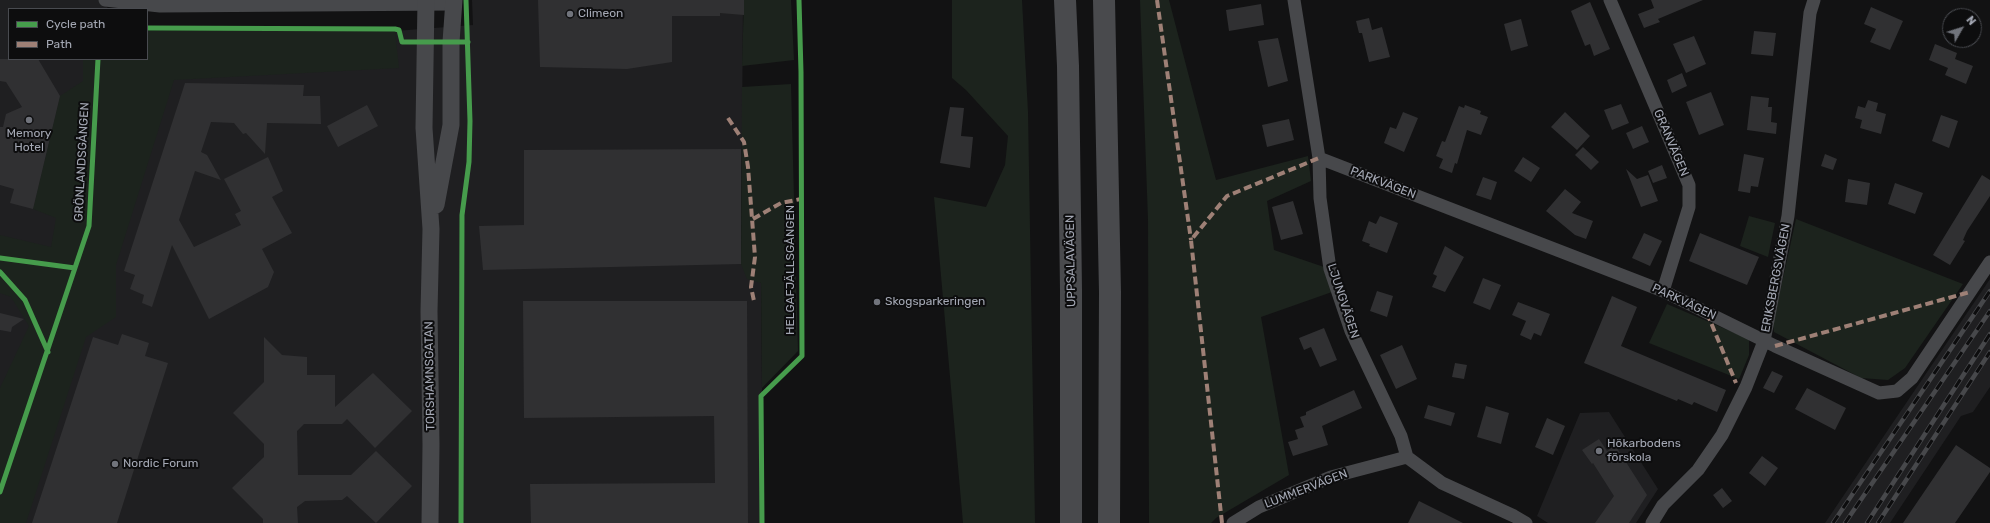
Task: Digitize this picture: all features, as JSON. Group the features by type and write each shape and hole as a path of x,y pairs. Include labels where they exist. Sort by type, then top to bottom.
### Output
{"highway":[{"name":"UPPSALAVÄGEN","path":"1065,0 1068,66 1071,290 1071,523"},
{"path":"1104,0 1110,292 1109,523"}],"street":[{"path":"105,0 160,6 454,2"},
{"name":"LJUNGVÄGEN","path":"1294,0 1319,158 1320,198 1330,269 1351,331 1401,436 1407,457"},
{"name":"GRANVÄGEN","path":"1610,0 1689,185 1689,208 1663,291"},
{"name":"ERIKSBERGSVÄGEN","path":"1652,523 1663,505 1698,470 1722,435 1746,387 1764,340 1788,216 1810,13 1814,0"},
{"name":"TORSHAMNSGATAN","path":"425,2 424,128 431,228 429,311 431,445 430,523"},
{"name":"TORSHAMNSGATAN","path":"431,228 451,125 451,42 454,2"},
{"name":"PARKVÄGEN","path":"1319,158 1663,291 1879,393 1897,391 1912,378 1990,262"},
{"path":"1407,457 1442,483 1526,523"},
{"name":"LUMMERVÄGEN","path":"1233,523 1259,507 1331,477 1407,457"}],"shaded area":[{"path":"0,0 104,0 108,8 8,8 8,60 148,60 148,31 395,31 473,25 472,0 743,0 741,264 761,283 761,523 0,523"},
{"path":"744,0 791,0 794,60 742,66"},
{"path":"952,0 1022,0 1028,112 1035,523 963,523 934,197 986,207 1005,165 1008,136 966,90 952,78"},
{"path":"1140,0 1169,0 1216,180 1308,156 1311,181 1267,201 1274,250 1327,268 1332,292 1261,317 1289,475 1216,518 1211,523 1149,523 1148,220"},
{"path":"148,31 395,31 399,68 174,80 116,265 116,317 86,337 26,523 0,523 0,388 29,326 11,297 0,293 0,235 51,247 56,218 33,209 60,96 83,81 83,60 148,60"},
{"path":"791,84 798,351 762,388 761,283 747,279 741,264 742,87"},
{"path":"1749,216 1775,223 1768,257 1740,246"},
{"path":"1796,219 1963,284 1905,368 1888,380 1861,378 1774,332 1773,324"},
{"path":"1990,279 1990,387 1973,412 1961,416 1890,523 1825,523"},
{"path":"1667,304 1749,339 1749,355 1739,379 1649,343"},
{"name":"Hökarbodens förskola","path":"1609,412 1658,489 1636,523 1548,523 1537,516 1580,413"}],"building":[{"path":"538,0 744,0 744,15 720,13 720,16 672,16 672,62 627,69 540,67"},
{"path":"1651,0 1703,0 1658,19 1660,22 1644,28 1638,14 1654,8"},
{"path":"1590,2 1610,49 1594,56 1590,44 1585,46 1571,11"},
{"path":"1261,4 1264,25 1229,31 1226,10"},
{"path":"1871,7 1903,21 1890,50 1870,42 1876,29 1864,24"},
{"path":"1369,18 1372,30 1382,27 1390,57 1369,62 1362,33 1359,33 1356,21"},
{"path":"1521,19 1528,46 1511,51 1504,24"},
{"path":"1754,31 1776,33 1773,56 1751,54"},
{"path":"1694,36 1706,64 1686,73 1673,44"},
{"path":"1278,38 1288,81 1268,87 1258,41"},
{"path":"1935,44 1957,53 1955,59 1973,66 1966,84 1945,75 1948,68 1929,60"},
{"name":"Memory Hotel","path":"0,59 39,60 60,96 33,209 10,203 14,189 0,185 0,127 3,127 6,114 22,107 6,82 0,81"},
{"path":"1682,73 1687,86 1672,93 1667,80"},
{"path":"185,83 304,85 303,96 320,96 321,124 267,123 265,154 246,133 243,134 234,123 211,122 201,152 207,155 221,180 195,171 179,220 194,247 241,225 235,214 241,211 224,179 268,157 283,191 272,197 292,233 262,249 274,272 268,287 209,319 172,245 152,307 142,303 144,295 130,289 135,275 124,271"},
{"path":"1711,92 1724,125 1699,135 1686,102"},
{"path":"1751,96 1769,98 1768,107 1772,107 1771,122 1777,123 1776,134 1747,130"},
{"path":"1868,100 1878,103 1876,111 1886,114 1881,134 1860,128 1862,120 1855,118 1858,106 1865,108"},
{"path":"1621,104 1629,123 1612,130 1604,110"},
{"path":"367,105 378,126 338,147 327,126"},
{"path":"1465,105 1481,111 1480,114 1488,117 1481,135 1467,130 1457,164 1455,163 1452,173 1439,168 1443,159 1436,156 1442,141 1445,142 1459,106 1464,108"},
{"path":"950,107 964,108 961,136 973,137 970,168 940,163"},
{"path":"1403,112 1418,118 1404,152 1384,143 1390,127 1396,129"},
{"path":"1565,112 1590,136 1577,150 1551,127"},
{"path":"1941,115 1958,121 1949,148 1932,141"},
{"path":"1289,119 1294,140 1267,147 1262,125"},
{"path":"1642,126 1649,142 1633,149 1626,133"},
{"path":"1583,147 1599,162 1591,170 1575,155"},
{"path":"741,149 741,264 483,270 479,226 524,225 524,150"},
{"path":"1744,154 1764,158 1758,187 1751,186 1750,193 1738,191"},
{"path":"1825,154 1837,159 1833,170 1821,166"},
{"path":"1523,157 1540,168 1531,182 1514,171"},
{"path":"1662,165 1667,178 1653,183 1648,171"},
{"path":"1626,169 1637,179 1648,175 1658,201 1641,207"},
{"path":"1982,175 1990,180 1990,196 1967,231 1963,240 1965,241 1950,265 1933,255"},
{"path":"1483,177 1497,182 1491,200 1476,195"},
{"path":"1848,179 1870,183 1867,205 1845,202"},
{"path":"1895,183 1923,193 1915,214 1888,204"},
{"path":"1565,189 1581,202 1572,213 1593,221 1586,239 1575,235 1546,211"},
{"path":"1293,201 1303,234 1281,240 1272,207"},
{"path":"1380,216 1398,223 1387,253 1369,246 1370,244 1362,241 1369,221 1376,224"},
{"path":"1644,233 1662,241 1650,266 1632,258"},
{"path":"1700,233 1759,257 1747,285 1689,261"},
{"path":"1445,246 1464,257 1445,292 1432,287 1437,276 1433,274"},
{"path":"1483,278 1501,285 1490,310 1473,303"},
{"path":"1377,291 1393,296 1387,317 1370,311"},
{"path":"1612,296 1637,307 1621,346 1726,390 1717,412 1694,402 1692,405 1678,399 1677,401 1584,363"},
{"path":"523,301 747,301 748,523 531,523 530,484 715,483 714,416 524,418"},
{"path":"1518,302 1550,314 1541,336 1534,333 1531,340 1520,335 1526,321 1512,315"},
{"path":"0,313 24,319 12,327 11,332 0,330"},
{"path":"1324,328 1337,360 1320,367 1311,347 1304,350 1299,338"},
{"path":"122,334 149,343 145,356 168,363 117,523 32,523 93,337 118,345"},
{"path":"264,337 282,355 307,357 307,375 335,375 335,407 373,373 412,411 375,448 347,419 342,424 304,424 297,431 298,475 351,475 376,451 412,486 376,523 347,496 342,500 305,501 297,507 298,523 263,523 263,519 232,488 264,457 264,444 233,413 264,382"},
{"path":"1402,345 1417,379 1396,389 1380,355"},
{"path":"1455,363 1467,365 1464,379 1452,377"},
{"path":"1772,371 1783,376 1774,393 1763,388"},
{"path":"1807,388 1846,408 1835,430 1795,409"},
{"path":"1354,390 1362,408 1322,426 1328,445 1293,456 1288,442 1298,439 1295,430 1304,427 1300,417 1306,415 1306,412"},
{"path":"1428,405 1455,413 1451,426 1424,418"},
{"path":"1486,406 1509,413 1501,444 1477,437"},
{"path":"1547,418 1565,426 1553,455 1535,447"},
{"path":"1599,439 1607,451 1615,445 1647,495 1629,523 1595,523 1614,496 1593,463 1592,464 1582,450"},
{"path":"1956,445 1990,468 1990,472 1955,523 1903,523"},
{"path":"1762,456 1778,468 1765,486 1749,473"},
{"path":"1722,488 1732,501 1723,508 1713,495"},
{"path":"1419,501 1463,523 1408,523"}],"railway":[{"path":"1833,523 1990,291"},
{"path":"1845,523 1990,311"},
{"path":"1867,523 1990,334"},
{"path":"1878,523 1990,352"}],"marked path":[{"path":"1157,0 1191,240"},
{"path":"728,118 744,142 748,167 755,257 751,287 754,301"},
{"path":"1222,523 1191,240 1227,196 1319,158"},
{"path":"753,219 781,203 801,199"},
{"path":"1775,346 1970,292"},
{"path":"1707,313 1736,383"}],"cycle path":[{"path":"461,523 462,215 469,162 470,121 466,0"},
{"name":"HELGAFJÄLLSGÅNGEN","path":"762,523 761,396 802,356 801,72 799,0"},
{"path":"148,28 395,29 399,30 402,42 468,42"},
{"name":"GRÖNLANDSGÅNGEN","path":"0,492 89,226 98,60"},
{"path":"0,258 75,268"},
{"path":"0,272 25,300 48,352"}],"place":[{"name":"Climeon","path":"570,14"},
{"name":"Memory Hotel","path":"29,120"},
{"name":"Skogsparkeringen","path":"877,302"},
{"name":"Hökarbodens förskola","path":"1599,451"},
{"name":"Nordic Forum","path":"115,464"}]}
